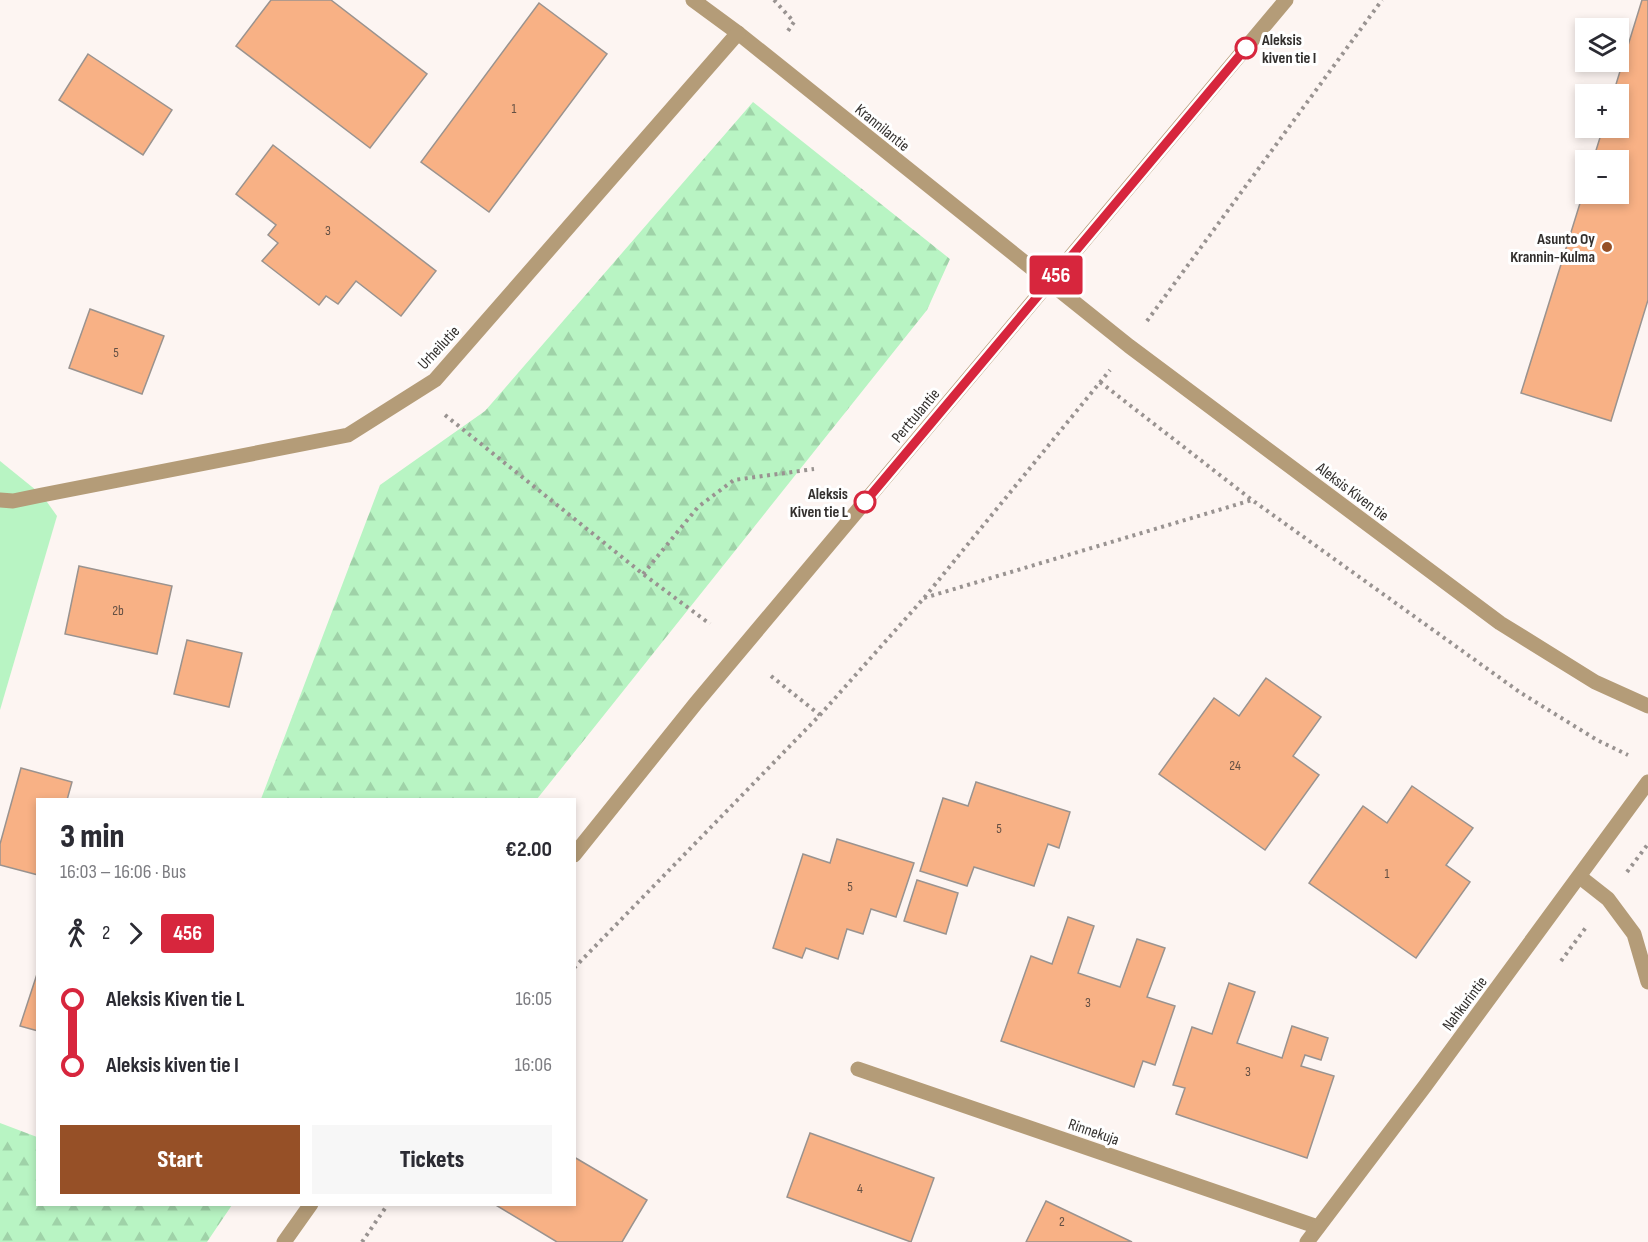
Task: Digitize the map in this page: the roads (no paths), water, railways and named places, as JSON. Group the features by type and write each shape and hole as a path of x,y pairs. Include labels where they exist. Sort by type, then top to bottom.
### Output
{"street":[{"name":"Krannilantie","path":"693,0 738,33 1049,283"},
{"name":"Perttulantie","path":"576,853 696,703 1286,0"},
{"name":"Urheilutie","path":"6,500 348,435 435,380 738,33"},
{"name":"Aleksis Kiven tie","path":"1049,283 1138,353 1500,623 1595,682 1648,706"},
{"name":"Nahkurintie","path":"1306,1242 1580,877 1648,782"},
{"path":"1580,877 1608,898 1634,934 1648,982"},
{"name":"Rinnekuja","path":"858,1069 1318,1227"},
{"path":"284,1242 310,1206"}],"place":[{"name":"Aleksis kiven tie I","path":"1246,48"},
{"name":"Asunto Oy Krannin-Kulma","path":"1607,247"},
{"name":"Aleksis Kiven tie L","path":"865,502"}]}
